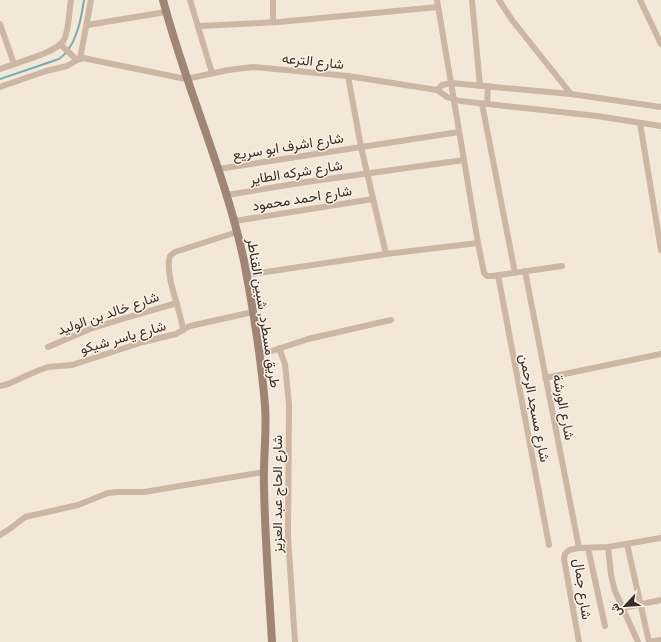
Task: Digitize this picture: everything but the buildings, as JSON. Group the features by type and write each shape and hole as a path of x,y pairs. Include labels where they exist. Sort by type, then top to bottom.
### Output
{"main road":[{"name":"طريق مسطرد, شبين القناطر","path":"163,0 190,78 235,221 262,354 266,429 264,472 265,513 272,642"}],"street":[{"path":"62,46 71,0"},
{"path":"77,59 87,25 92,0"},
{"path":"190,0 198,26 209,74"},
{"path":"273,0 273,22"},
{"path":"437,0 484,273 487,276 562,266"},
{"path":"472,0 480,86"},
{"path":"498,0 512,20 571,94"},
{"path":"640,0 661,44"},
{"path":"198,26 273,22 438,7"},
{"path":"87,25 166,12"},
{"path":"0,24 14,64"},
{"path":"62,46 77,59"},
{"path":"0,69 62,46"},
{"path":"0,87 46,71 67,66 77,59 87,59 190,78"},
{"name":"شارع الترعه","path":"190,78 228,70 253,67 348,76 437,90 447,97 460,101 597,116 661,126"},
{"path":"348,76 361,147 386,254"},
{"path":"437,90 442,85 451,83 571,94 661,107"},
{"path":"488,86 485,104 515,273"},
{"path":"640,123 661,250"},
{"name":"شارع اشرف ابو سريع","path":"218,169 459,132"},
{"name":"شارع شركه الطاير","path":"227,195 464,160"},
{"name":"شارع احمد محمود","path":"235,221 373,199"},
{"path":"183,330 171,283 169,263 170,256 174,252 237,232"},
{"path":"246,276 386,254 478,243"},
{"name":"شارع الورشة","path":"525,271 545,378 580,548"},
{"name":"شارع مسجد الرحمن","path":"498,275 549,545"},
{"name":"شارع خالد بن الوليد","path":"48,347 97,327 177,303"},
{"name":"شارع ياسر شيكو","path":"0,386 48,367 72,365 143,342 176,334 190,326 253,312"},
{"path":"262,354 308,339 391,320"},
{"name":"شارع الحاج عبد العزيز","path":"277,349 285,364 290,404 288,537 295,642"},
{"path":"545,378 661,354"},
{"path":"0,535 26,517 78,505 108,493 144,492 264,472"},
{"path":"580,548 608,547 661,538"},
{"path":"627,544 649,642 661,640"},
{"name":"شارع جمال","path":"608,547 611,575 619,600 638,642"},
{"name":"شارع جمال","path":"579,642 564,559 565,554 569,550 580,548"},
{"path":"588,548 605,626"},
{"path":"623,608 661,600"}],"waterway":[{"path":"0,79 59,59 65,54 70,48 77,32 84,0"}]}
